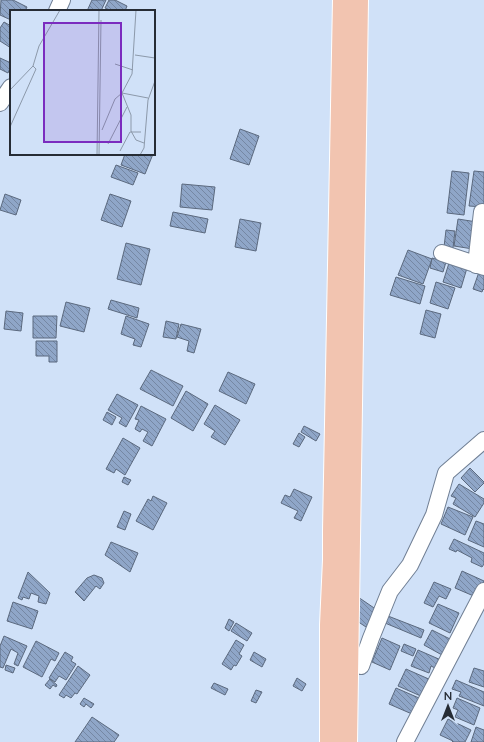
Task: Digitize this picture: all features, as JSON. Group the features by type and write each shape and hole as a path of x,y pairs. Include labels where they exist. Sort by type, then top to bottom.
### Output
{"main road":[{"path":"330,742 330,625 333,560 343,0"},
{"path":"347,742 358,0"}],"street":[{"path":"57,10 62,0"},
{"path":"0,103 10,88"},
{"path":"442,253 480,266 482,212"},
{"path":"361,666 370,638 390,591 410,565 434,515 446,473 484,440"},
{"path":"405,742 484,590"}],"building":[{"path":"1,0 13,0 27,7 26,10 10,10 10,20 0,15"},
{"path":"92,0 106,0 101,10 87,10"},
{"path":"109,0 115,0 127,6 125,10 110,10 105,8"},
{"path":"4,22 10,25 10,47 0,41 0,28"},
{"path":"0,58 10,63 8,73 0,69"},
{"path":"240,129 259,136 249,165 230,159"},
{"path":"125,155 153,155 145,174 121,165"},
{"path":"116,165 138,173 133,185 111,177"},
{"path":"452,171 469,173 464,215 447,213"},
{"path":"474,171 484,172 484,207 469,206"},
{"path":"182,184 215,187 212,210 180,207"},
{"path":"5,194 21,200 16,215 0,210"},
{"path":"110,194 131,201 122,227 101,220"},
{"path":"173,212 208,219 205,233 170,226"},
{"path":"240,219 261,223 256,251 235,247"},
{"path":"458,219 477,222 473,249 454,246"},
{"path":"446,230 455,231 453,248 444,247"},
{"path":"126,243 150,249 141,285 117,279"},
{"path":"408,250 432,259 423,284 398,275"},
{"path":"432,258 446,262 443,272 430,268"},
{"path":"449,263 467,268 461,288 443,282"},
{"path":"479,272 484,274 484,290 483,289 482,292 473,289"},
{"path":"396,277 425,286 420,304 390,295"},
{"path":"436,282 455,288 448,309 430,303"},
{"path":"111,300 139,308 137,318 108,309"},
{"path":"66,302 90,308 84,332 60,326"},
{"path":"426,310 441,314 435,338 420,334"},
{"path":"6,311 23,313 21,331 4,329"},
{"path":"33,316 57,316 56,338 33,338"},
{"path":"126,316 149,324 141,347 133,345 135,339 121,334"},
{"path":"166,321 179,324 176,339 163,337"},
{"path":"181,324 201,329 194,353 187,351 189,341 177,337"},
{"path":"36,341 57,341 57,362 49,362 49,356 36,356"},
{"path":"151,370 183,386 173,406 140,389"},
{"path":"228,372 255,384 246,404 219,391"},
{"path":"186,391 208,404 193,431 171,418"},
{"path":"117,394 138,405 126,427 119,423 122,418 108,410"},
{"path":"215,405 240,420 225,445 211,437 215,431 204,424"},
{"path":"141,406 166,419 152,446 143,441 148,432 142,429 140,432 135,429 139,420 135,419"},
{"path":"107,412 116,417 112,425 103,420"},
{"path":"304,426 320,434 316,441 301,432"},
{"path":"299,433 305,437 299,447 293,444"},
{"path":"123,438 140,448 125,475 116,469 114,473 106,469"},
{"path":"470,468 484,482 475,492 461,478"},
{"path":"124,477 131,480 128,485 122,482"},
{"path":"459,484 484,499 484,503 475,517 453,504 456,498 451,496"},
{"path":"294,489 312,497 301,521 294,518 298,511 281,503 285,495 290,497"},
{"path":"153,496 167,503 153,530 136,521 148,499 151,501"},
{"path":"448,507 473,517 465,535 441,524"},
{"path":"124,511 131,514 125,530 117,527"},
{"path":"476,521 484,524 484,547 468,540"},
{"path":"454,539 484,553 484,564 482,567 471,562 472,558 457,550 456,552 449,549"},
{"path":"111,542 138,553 130,572 105,555"},
{"path":"462,571 484,581 476,597 455,588"},
{"path":"28,572 50,593 46,604 38,602 39,596 31,593 29,599 23,597 22,600 18,598"},
{"path":"94,575 102,578 104,583 100,589 96,586 84,601 75,592 87,578"},
{"path":"434,582 451,589 446,599 439,596 433,607 424,603"},
{"path":"358,597 380,612 366,627 351,617"},
{"path":"13,602 38,611 32,629 7,621"},
{"path":"438,604 459,613 450,633 429,623"},
{"path":"388,616 424,630 421,638 385,623"},
{"path":"229,619 234,622 229,631 225,628"},
{"path":"236,623 252,633 247,641 231,631"},
{"path":"432,630 454,641 442,655 424,645"},
{"path":"4,636 27,646 18,666 14,664 18,653 11,649 3,668 0,667 0,646"},
{"path":"382,638 400,646 390,670 372,662"},
{"path":"236,640 244,645 239,654 242,656 236,666 234,665 231,670 222,664"},
{"path":"36,641 59,653 55,661 51,659 42,677 23,667"},
{"path":"404,644 416,649 413,656 401,651"},
{"path":"418,650 441,660 437,669 431,666 429,673 411,666"},
{"path":"65,652 73,657 71,661 76,664 66,680 59,676 55,682 49,678"},
{"path":"254,652 266,659 262,667 250,660"},
{"path":"6,665 15,668 13,673 5,670"},
{"path":"78,666 90,675 77,694 75,693 71,698 66,695 64,698 59,695"},
{"path":"474,668 484,671 484,687 469,682"},
{"path":"406,669 431,680 423,697 398,686"},
{"path":"297,678 306,684 302,691 293,686"},
{"path":"50,679 57,685 56,687 53,685 50,689 45,685"},
{"path":"456,680 484,692 484,706 459,696 461,692 452,689"},
{"path":"214,683 228,689 225,695 211,688"},
{"path":"396,688 419,698 412,714 389,704"},
{"path":"256,690 262,692 256,703 251,701"},
{"path":"84,698 94,704 91,708 86,704 84,707 80,704"},
{"path":"457,698 480,708 474,725 455,717 458,710 453,708"},
{"path":"92,717 119,735 114,742 75,742"},
{"path":"448,719 471,730 465,742 452,742 453,741 440,735"},
{"path":"476,727 484,730 484,742 471,742"}]}
